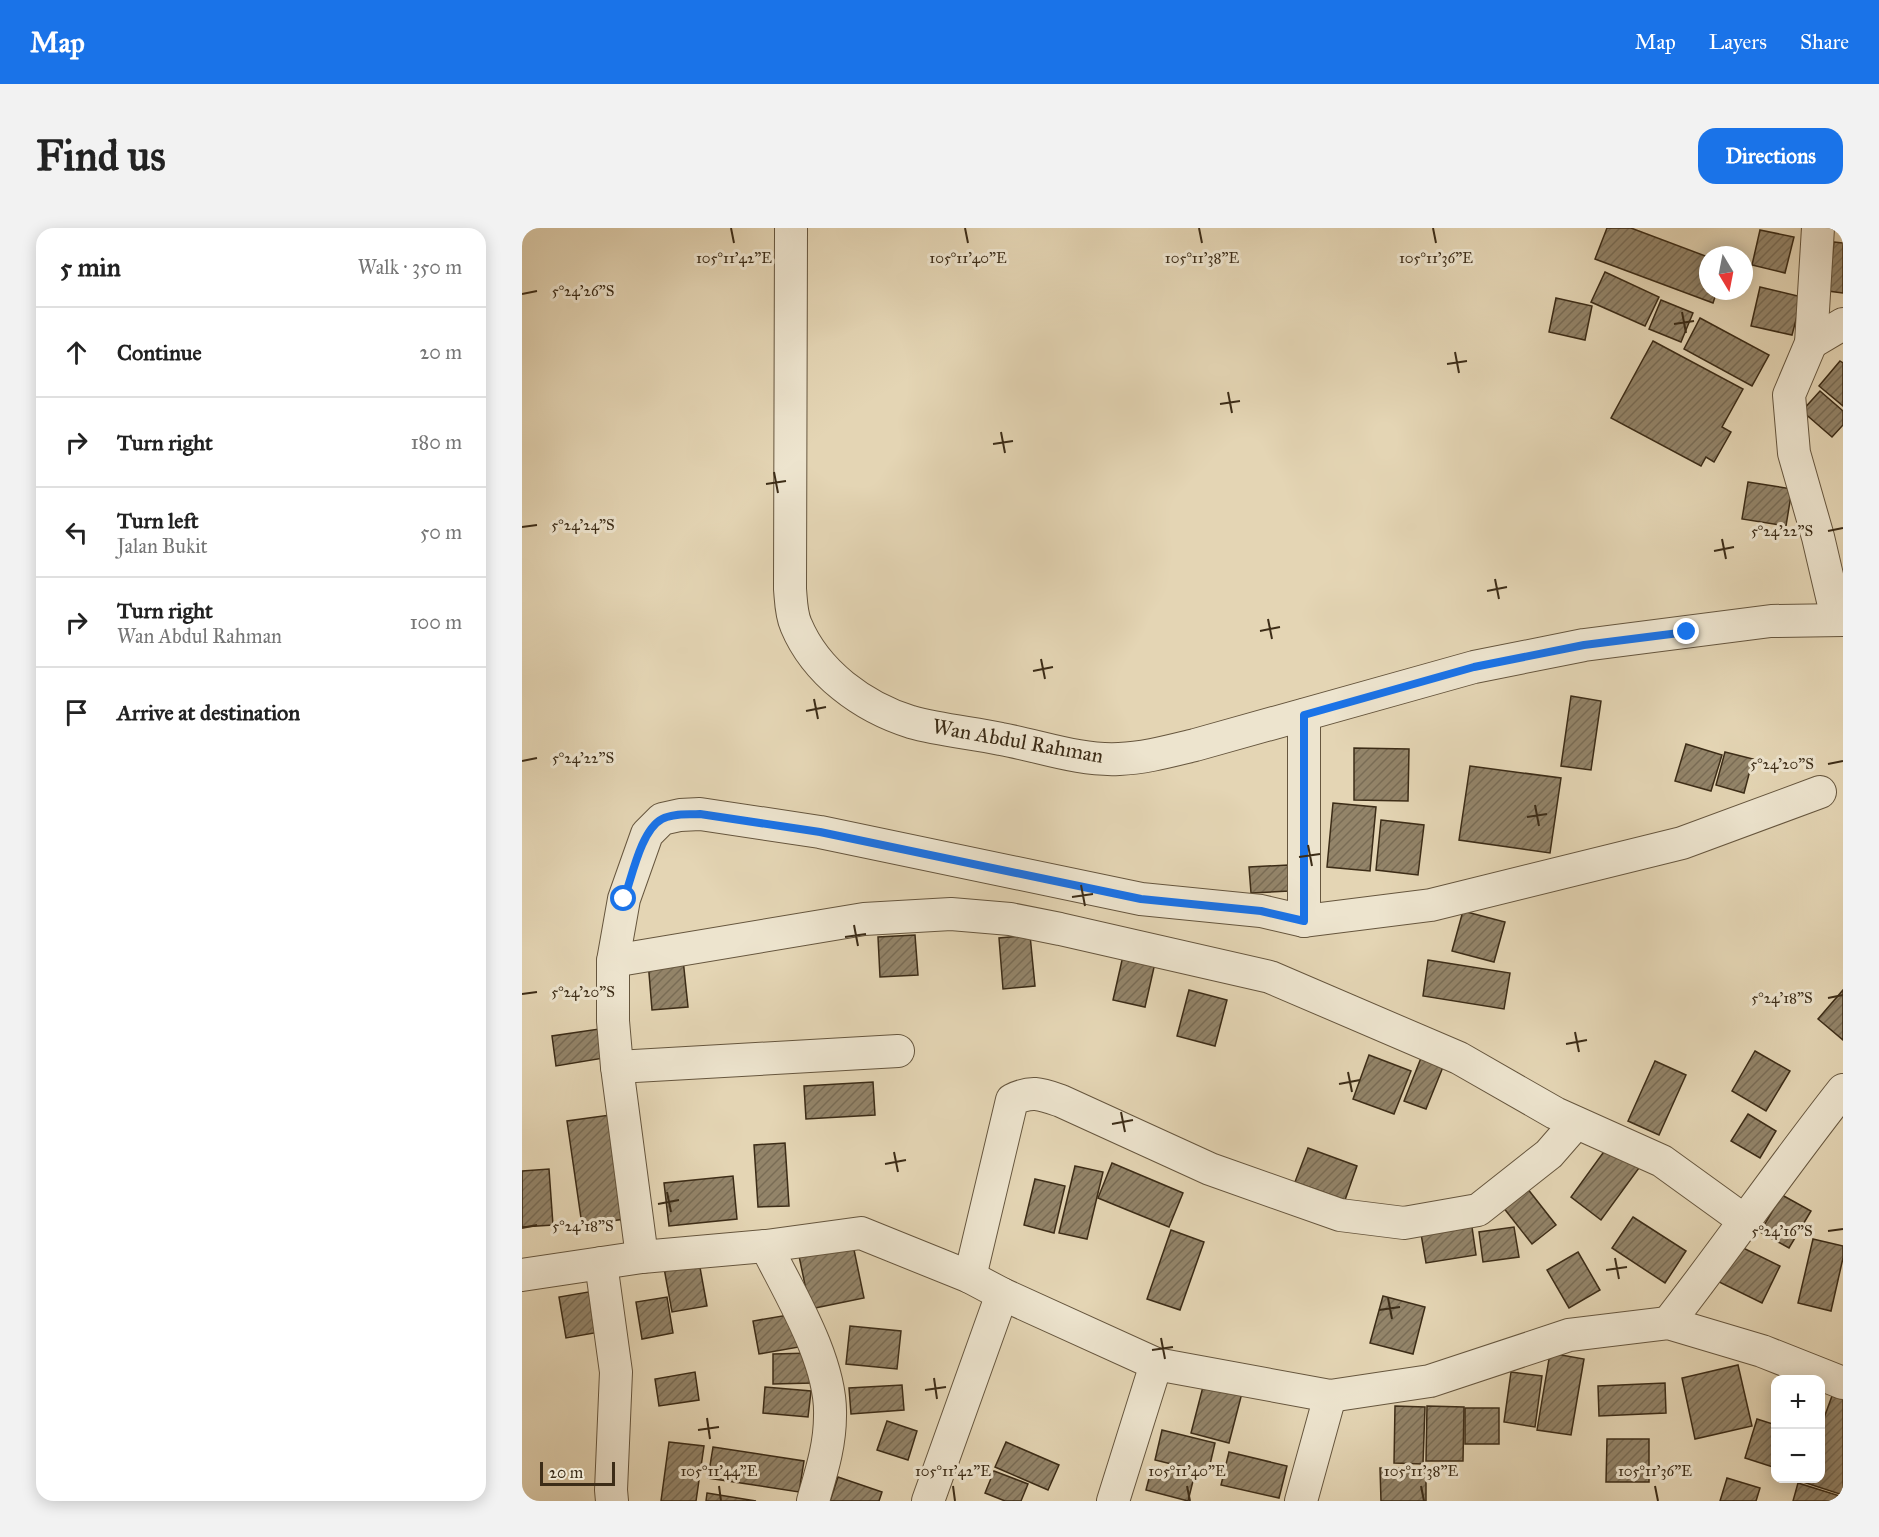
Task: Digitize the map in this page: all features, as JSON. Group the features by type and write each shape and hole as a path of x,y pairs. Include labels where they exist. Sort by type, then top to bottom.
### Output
{"street":[{"name":"Wan Abdul Rahman","path":"791,228 790,589 795,624 813,657 840,684 871,706 912,722 1073,755 1117,759 1158,754 1474,667 1584,645 1771,621 1840,619"},
{"path":"1818,228 1812,344 1789,395 1794,453 1840,619"},
{"path":"1812,344 1843,324"},
{"path":"1304,715 1304,921"},
{"path":"642,1257 617,1067 613,1021 613,961 624,899 647,834 662,819 700,814 820,832 1141,899 1261,911 1304,921 1431,905 1682,843 1820,792"},
{"path":"613,961 864,919 951,914 1010,919 1270,977 1459,1058 1555,1113 1662,1161 1745,1221"},
{"path":"617,1067 898,1051"},
{"path":"1668,1323 1791,1156 1843,1090"},
{"path":"970,1277 1012,1100 1023,1095 1037,1093 1061,1101 1210,1169 1340,1215 1404,1223 1478,1210 1549,1154 1576,1123"},
{"path":"522,1275 642,1257 766,1246 861,1233 970,1277 1002,1294 1156,1364 1330,1396 1430,1381 1569,1335 1668,1323 1762,1351 1843,1383"},
{"path":"766,1246 805,1323 825,1374 831,1414 827,1452 813,1501"},
{"path":"601,1263 616,1372 612,1501"},
{"path":"928,1501 1002,1294"},
{"path":"1113,1501 1156,1364"},
{"path":"1301,1501 1330,1396"}],"building":[{"path":"1607,228 1631,228 1699,254 1699,298 1595,259"},
{"path":"1760,230 1794,237 1785,273 1753,265"},
{"path":"1834,242 1843,243 1843,293 1828,291"},
{"path":"1605,272 1659,297 1645,326 1591,302"},
{"path":"1760,287 1802,297 1792,335 1751,326"},
{"path":"1556,298 1592,306 1585,340 1549,332"},
{"path":"1661,300 1693,313 1681,342 1649,329"},
{"path":"1700,318 1769,355 1752,386 1684,349"},
{"path":"1653,341 1743,389 1722,427 1731,432 1714,462 1706,457 1701,466 1611,418"},
{"path":"1840,361 1843,363 1843,406 1819,386"},
{"path":"1820,391 1843,411 1843,425 1832,437 1802,411"},
{"path":"1748,482 1792,489 1786,526 1742,519"},
{"path":"1571,696 1601,701 1591,770 1561,766"},
{"path":"1686,744 1722,755 1711,791 1675,781"},
{"path":"1354,748 1409,749 1408,801 1354,800"},
{"path":"1725,752 1753,759 1744,793 1716,785"},
{"path":"1470,766 1561,778 1550,853 1459,840"},
{"path":"1333,803 1376,807 1370,871 1327,867"},
{"path":"1381,820 1424,825 1418,875 1376,870"},
{"path":"1288,865 1289,891 1251,893 1249,867"},
{"path":"1463,911 1505,922 1494,962 1452,951"},
{"path":"915,935 918,975 880,977 878,937"},
{"path":"1030,935 1035,986 1003,989 999,938"},
{"path":"1125,947 1157,954 1145,1007 1113,1000"},
{"path":"683,959 688,1007 652,1010 648,961"},
{"path":"1428,960 1510,973 1504,1009 1423,996"},
{"path":"1189,990 1227,1000 1215,1046 1177,1036"},
{"path":"1843,990 1843,1040 1818,1019"},
{"path":"599,1029 604,1058 556,1066 552,1036"},
{"path":"1755,1051 1790,1071 1766,1111 1732,1091"},
{"path":"1369,1055 1411,1071 1394,1114 1353,1099"},
{"path":"1421,1058 1443,1067 1426,1109 1404,1101"},
{"path":"1655,1061 1686,1075 1659,1135 1628,1121"},
{"path":"873,1082 875,1115 806,1119 804,1086"},
{"path":"1748,1114 1776,1131 1760,1158 1731,1141"},
{"path":"610,1115 625,1219 582,1225 567,1121"},
{"path":"785,1143 789,1206 758,1207 754,1145"},
{"path":"1608,1146 1639,1168 1601,1220 1571,1197"},
{"path":"1308,1148 1357,1166 1345,1200 1295,1182"},
{"path":"1112,1163 1183,1193 1169,1227 1098,1198"},
{"path":"1075,1166 1103,1172 1087,1239 1059,1233"},
{"path":"549,1169 553,1225 522,1227 522,1171"},
{"path":"733,1176 737,1219 669,1226 664,1183"},
{"path":"1035,1179 1065,1186 1054,1233 1024,1225"},
{"path":"1527,1188 1556,1225 1532,1244 1503,1207"},
{"path":"1782,1195 1811,1211 1789,1248 1760,1232"},
{"path":"1633,1217 1686,1251 1665,1283 1612,1248"},
{"path":"1471,1220 1476,1255 1426,1263 1420,1228"},
{"path":"1514,1227 1519,1257 1483,1262 1479,1232"},
{"path":"1171,1230 1204,1242 1180,1310 1147,1299"},
{"path":"1813,1239 1843,1246 1843,1258 1831,1311 1798,1303"},
{"path":"1733,1243 1780,1266 1762,1303 1715,1280"},
{"path":"853,1245 864,1298 810,1309 799,1256"},
{"path":"1578,1252 1600,1290 1569,1308 1547,1270"},
{"path":"699,1262 707,1306 672,1312 664,1268"},
{"path":"594,1291 600,1332 566,1338 559,1297"},
{"path":"1383,1296 1425,1307 1413,1354 1370,1343"},
{"path":"667,1297 673,1333 642,1339 636,1302"},
{"path":"794,1314 799,1347 759,1354 753,1321"},
{"path":"850,1326 901,1331 897,1369 846,1364"},
{"path":"812,1353 813,1383 773,1384 773,1354"},
{"path":"1550,1353 1584,1359 1571,1435 1537,1430"},
{"path":"1738,1365 1752,1426 1695,1439 1682,1378"},
{"path":"695,1372 699,1400 659,1406 655,1379"},
{"path":"1511,1372 1542,1376 1535,1427 1504,1422"},
{"path":"1205,1379 1243,1389 1229,1443 1191,1433"},
{"path":"1665,1383 1666,1413 1599,1416 1598,1386"},
{"path":"902,1385 904,1410 851,1414 849,1388"},
{"path":"765,1387 811,1391 808,1417 763,1413"},
{"path":"1832,1396 1843,1399 1843,1495 1806,1483 1825,1483 1825,1415"},
{"path":"1395,1406 1425,1407 1423,1464 1394,1463"},
{"path":"1427,1406 1464,1407 1463,1461 1426,1461"},
{"path":"1465,1408 1499,1408 1499,1444 1465,1444"},
{"path":"1757,1419 1771,1423 1771,1466 1745,1458"},
{"path":"887,1421 917,1431 908,1460 877,1450"},
{"path":"1162,1430 1215,1443 1208,1473 1155,1460"},
{"path":"1607,1439 1649,1439 1649,1482 1606,1482"},
{"path":"669,1442 704,1446 696,1501 661,1501"},
{"path":"1006,1442 1059,1465 1048,1490 995,1467"},
{"path":"713,1447 804,1461 799,1492 708,1478"},
{"path":"1229,1452 1287,1466 1279,1498 1221,1485"},
{"path":"1152,1467 1194,1477 1188,1501 1146,1490"},
{"path":"1380,1468 1426,1468 1426,1501 1381,1501"},
{"path":"994,1471 1028,1484 1021,1501 1005,1501 985,1493"},
{"path":"838,1477 882,1492 879,1501 830,1501"},
{"path":"1727,1478 1760,1488 1756,1501 1720,1501"},
{"path":"1798,1483 1843,1497 1843,1501 1793,1501"},
{"path":"707,1493 756,1501 706,1501"}],"route":[{"path":"624,899 647,834 662,819 700,814 820,832 1141,899 1261,911 1304,921 1304,715 1474,667 1584,645 1687,632"}]}
